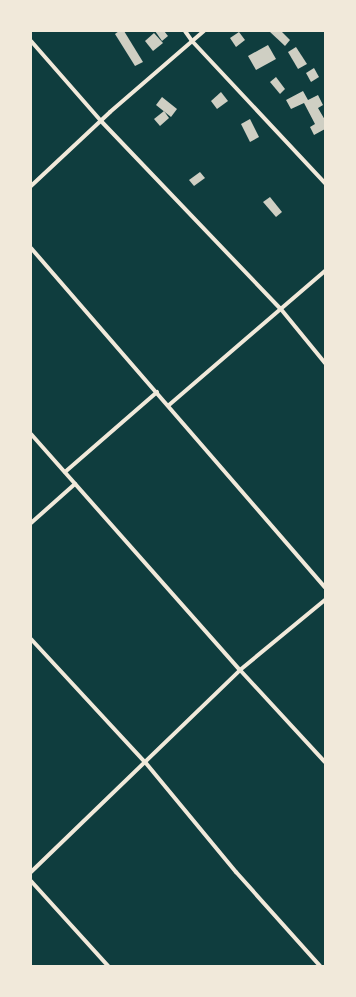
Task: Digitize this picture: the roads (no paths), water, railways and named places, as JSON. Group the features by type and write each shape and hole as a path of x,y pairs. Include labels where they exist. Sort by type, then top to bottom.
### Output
{"street":[{"path":"185,31 192,41 325,183"},
{"path":"31,186 101,121 204,31"},
{"path":"31,41 101,121 280,308 325,363"},
{"path":"31,248 169,405 325,587"},
{"path":"169,405 280,308 325,271"},
{"path":"65,472 157,392"},
{"path":"31,434 240,670 325,762"},
{"path":"31,524 76,484"},
{"path":"31,872 240,670 325,600"},
{"path":"31,639 145,762 236,872 320,966"},
{"path":"31,881 108,966"}]}
